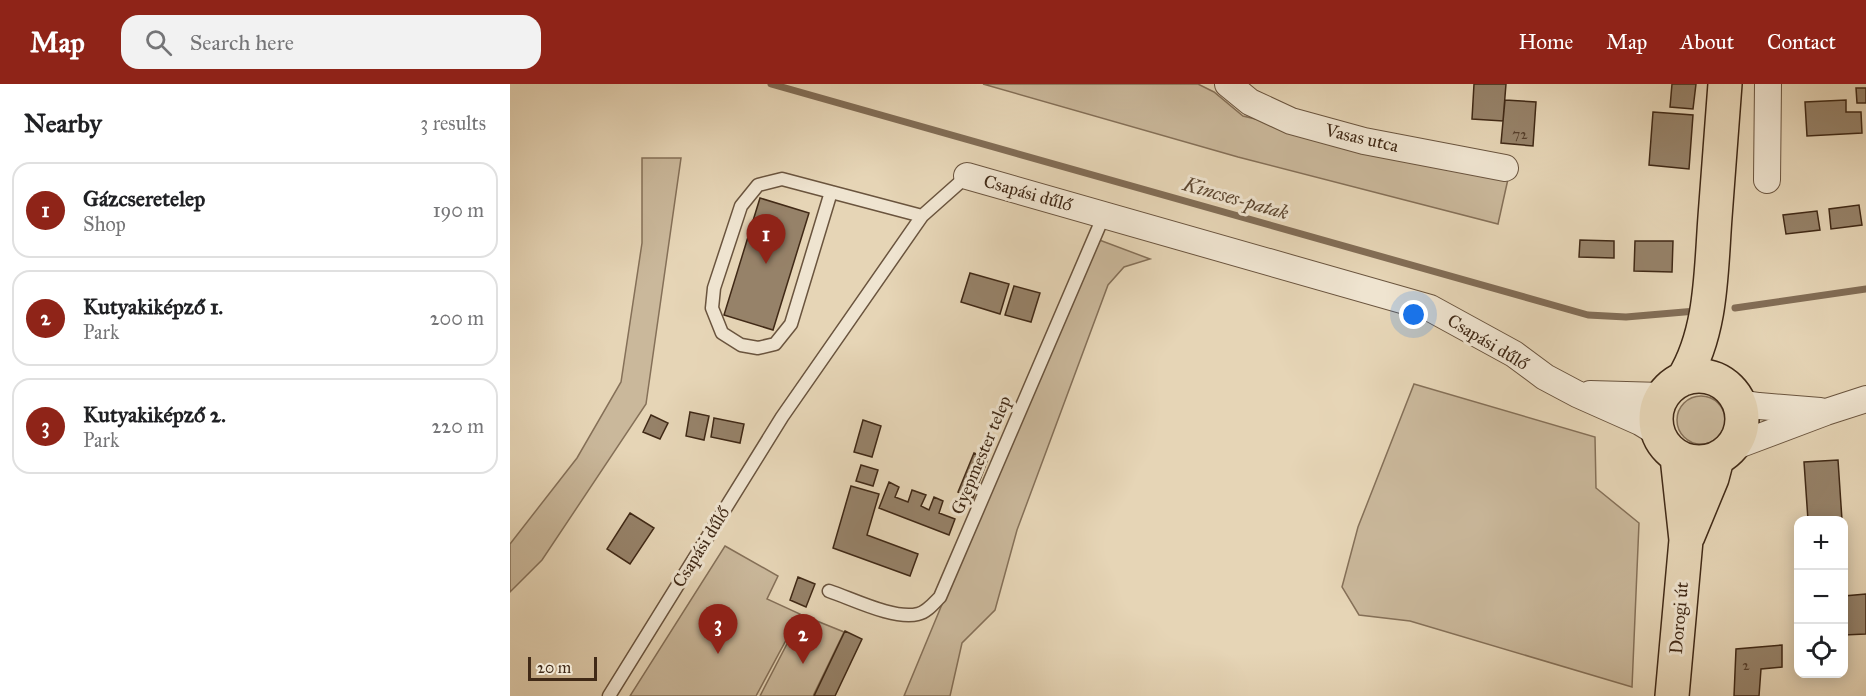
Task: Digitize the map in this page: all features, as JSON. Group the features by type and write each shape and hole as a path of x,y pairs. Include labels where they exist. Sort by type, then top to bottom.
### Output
{"main road":[{"path":"1708,336 1693,362 1657,408 1656,421 1667,445 1697,462 1704,463 1725,453 1739,437 1742,425 1742,414 1730,392 1708,336 1725,84"},
{"path":"1672,387 1696,375 1707,376 1730,392"},
{"name":"Dorogi út","path":"1667,445 1686,540 1672,696"},
{"name":"Dorogi út","path":"1686,540 1725,453"}],"street":[{"name":"Vasas utca","path":"1228,84 1250,102 1291,121 1364,141 1505,168"},
{"path":"1767,180 1768,84"},
{"name":"Csapási dűlő","path":"967,176 1430,308 1504,348 1545,377 1640,422 1667,445"},
{"name":"Csapási dűlő","path":"1577,394 1672,387"},
{"path":"1730,392 1759,406 1826,412"},
{"path":"1725,453 1826,412 1866,399"}],"lane":[{"name":"Csapási dűlő","path":"609,696 782,417 922,216 967,176"},
{"path":"831,192 791,324 775,344 758,348 741,345 722,333 712,308 714,288 741,206 758,185 782,179 922,216"},
{"name":"Gyepmester telep","path":"829,591 896,615 921,614 940,597 1104,215"}],"shaded area":[{"path":"983,84 1198,84 1214,92 1243,116 1508,179 1498,224 1238,157"},
{"path":"642,158 681,158 646,404 542,560 510,592 510,544 577,458 621,382 642,243"},
{"path":"1094,238 1150,259 1124,267 1108,285 1017,530 995,610 962,643 950,696 904,696"},
{"path":"1414,384 1595,437 1596,488 1639,523 1632,687 1410,621 1359,615 1342,587 1358,527"},
{"path":"1701,396 1718,403 1725,420 1718,437 1701,444 1684,437 1677,420 1684,403"},
{"path":"725,546 778,576 767,599 800,614 756,696 630,696"},
{"path":"802,615 844,632 813,696 760,696"}],"building":[{"path":"1474,84 1506,84 1503,121 1472,119"},
{"path":"1672,84 1696,84 1693,109 1670,107"},
{"path":"1856,88 1866,88 1866,103 1857,103"},
{"path":"1505,100 1536,102 1533,146 1501,143"},
{"path":"1846,100 1846,112 1861,112 1862,133 1807,136 1805,102"},
{"path":"1653,112 1693,115 1689,169 1649,165"},
{"path":"760,198 809,213 773,330 724,315"},
{"path":"1859,205 1862,225 1831,229 1829,209"},
{"path":"1817,211 1820,230 1786,234 1783,215"},
{"path":"1580,240 1614,241 1614,258 1579,257"},
{"path":"1635,241 1673,241 1672,272 1634,271"},
{"path":"970,273 1009,284 1000,314 961,302"},
{"path":"1014,286 1040,293 1031,322 1005,315"},
{"path":"690,412 709,416 704,440 686,436"},
{"path":"651,415 668,423 660,439 643,432"},
{"path":"714,418 744,424 740,443 711,437"},
{"path":"863,420 881,426 872,457 854,452"},
{"path":"974,453 988,459 973,498 958,492"},
{"path":"1838,460 1842,516 1808,516 1804,462"},
{"path":"861,465 878,470 873,486 856,481"},
{"path":"889,482 899,487 895,497 908,502 912,490 926,495 921,506 929,510 934,497 943,501 939,513 955,519 949,535 879,508"},
{"path":"851,486 879,494 867,535 918,554 910,576 833,548"},
{"path":"630,513 654,528 630,564 607,549"},
{"path":"798,577 815,584 806,607 790,600"},
{"path":"1866,594 1866,634 1848,635 1848,596"},
{"path":"845,631 862,639 835,696 814,696"},
{"path":"1782,645 1782,667 1761,669 1759,696 1734,696 1736,649"}],"waterway":[{"name":"Kincses-patak","path":"771,84 1588,315 1626,317 1696,311"},
{"name":"Kincses-patak","path":"1735,308 1866,289"}],"place":[{"name":"Gázcseretelep","path":"766,264"},
{"name":"Kutyakiképző 2.","path":"718,654"},
{"name":"Kutyakiképző 1.","path":"803,664"}]}
